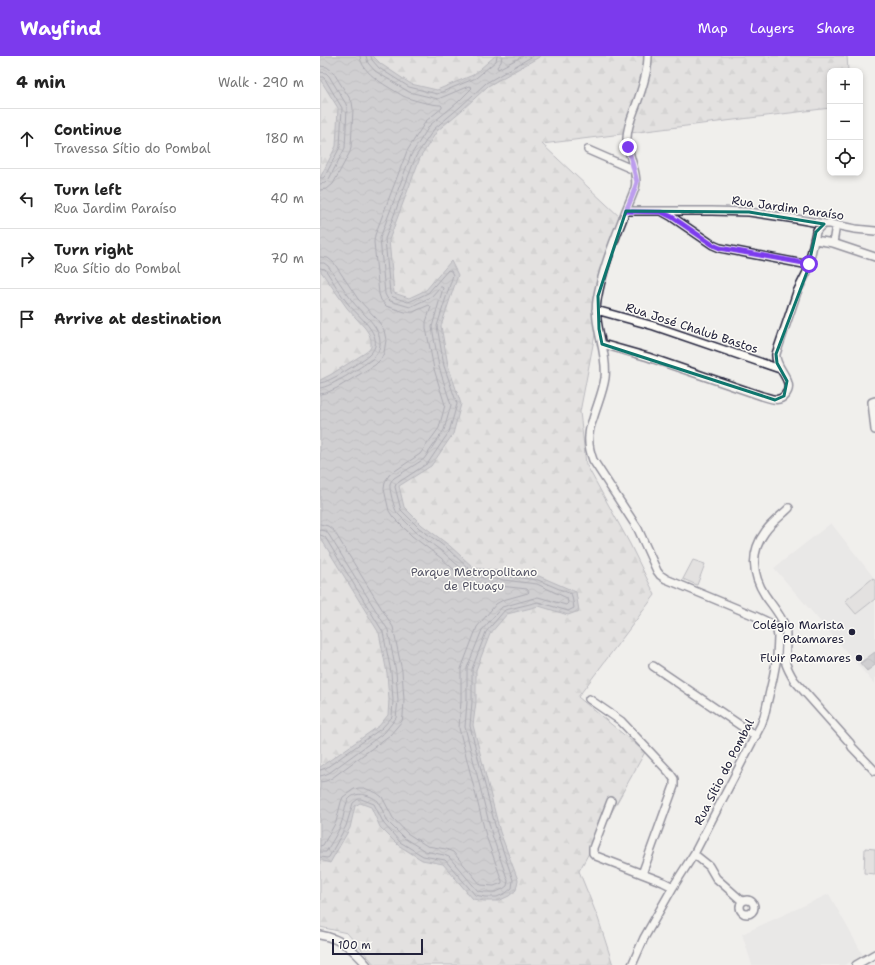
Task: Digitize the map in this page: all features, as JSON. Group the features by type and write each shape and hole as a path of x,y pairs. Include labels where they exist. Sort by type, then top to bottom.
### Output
{"street":[{"name":"Rua Sítio do Pombal","path":"632,965 644,938 694,854 756,736 764,717 777,657 777,631 775,626 755,616 666,579 660,575 638,529 593,460 588,444 589,435 605,376 605,362 596,310 597,302 603,271 637,182 627,137 643,84 648,56"},
{"path":"588,150 634,170"},
{"name":"Rua Jardim Paraíso","path":"626,211 661,212 712,210 749,212 860,230 875,231"},
{"path":"661,212 672,217 713,245 720,248 809,264"},
{"path":"602,344 648,357 775,400 784,396 788,392 788,386 787,381 775,359 776,354 797,292 807,272 817,228 824,224"},
{"path":"833,243 836,225"},
{"path":"815,240 833,243 875,257"},
{"name":"Rua José Chalub Bastos","path":"596,310 654,326 780,368"},
{"path":"873,401 875,430"},
{"path":"789,508 765,532 759,541 754,562 758,582 783,621 785,627 786,663 789,672 794,680 875,772"},
{"path":"653,666 756,736"},
{"path":"589,699 621,721 674,779 674,786 642,874"},
{"path":"611,801 592,853 596,856 673,887"},
{"path":"694,854 709,866 716,878 742,901"},
{"path":"320,935 334,938 347,945 356,952 366,965"},
{"path":"856,965 875,954"}],"highlighted area":[{"path":"626,211 749,212 824,224 816,232 807,272 776,354 777,363 787,381 784,396 775,400 602,344 599,329 598,296"}],"shaded area":[{"name":"Colégio Marista Patamares","path":"831,523 875,579 875,685 774,568"},
{"path":"829,894 863,955 845,965 752,965 742,934"}],"green space":[{"name":"Parque Metropolitano de Pituaçu","path":"320,56 847,56 848,68 827,68 827,108 542,144 621,218 601,271 596,329 580,412 586,464 630,544 655,595 578,697 645,752 579,871 598,918 613,965 375,965 347,933 320,927"},
{"path":"693,560 705,564 697,585 683,579"},
{"path":"873,578 875,581 875,599 856,614 845,601"},
{"path":"865,848 875,849 875,874 864,873"}],"water":[{"path":"320,56 373,56 381,64 411,84 437,90 473,75 495,56 541,56 488,86 437,131 420,158 389,240 394,293 409,298 426,290 451,261 458,275 441,326 448,365 461,404 453,434 431,466 399,486 404,507 422,525 450,546 474,568 539,576 576,592 579,611 568,615 539,606 507,614 490,634 476,670 476,702 473,725 500,832 518,880 516,890 509,896 498,901 473,899 443,864 422,860 398,845 380,827 371,807 360,803 355,806 350,828 330,863 320,860 320,767 379,726 388,715 389,700 387,673 379,633 320,537 320,380 369,350 371,347 371,340 365,328 347,308 320,270 320,178 336,146 338,108 320,79"},
{"path":"875,652 875,665 867,671 860,663"}],"place":[{"name":"Colégio Marista Patamares","path":"852,632"},
{"name":"Fluir Patamares","path":"859,658"}],"route":[{"path":"628,147 637,182 626,211 661,212 672,217 713,245 720,248 809,264"}]}
